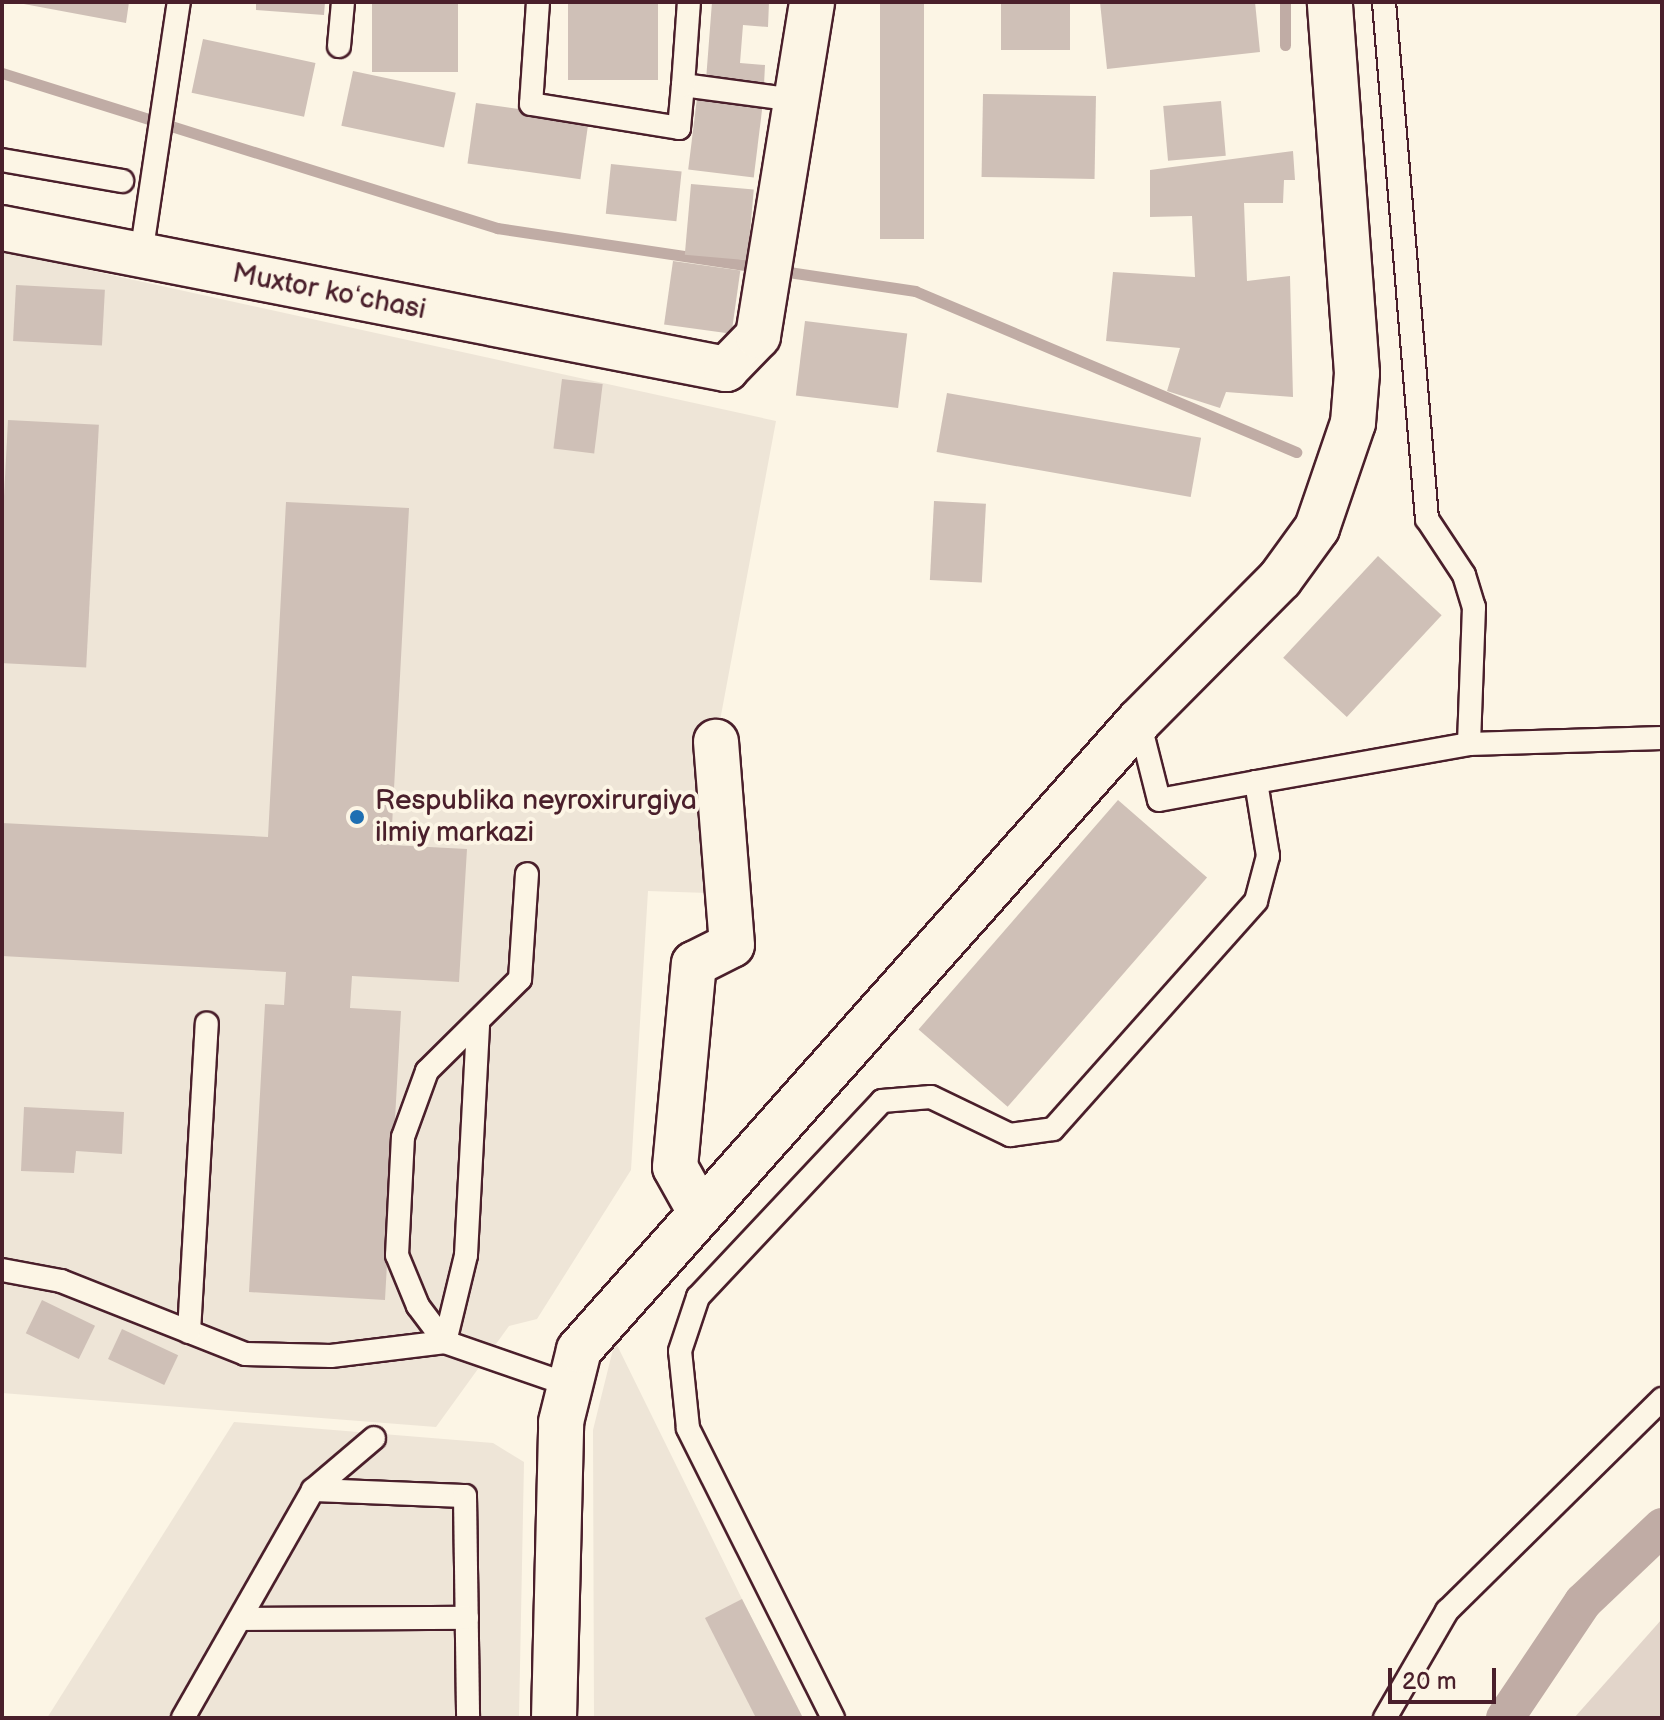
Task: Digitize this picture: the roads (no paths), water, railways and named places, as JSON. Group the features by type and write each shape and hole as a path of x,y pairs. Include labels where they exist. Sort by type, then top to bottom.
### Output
{"street":[{"path":"796,100 812,2"},
{"path":"554,1718 566,1384 600,1321 1139,721 1300,554 1334,490 1350,435 1357,373 1330,2"},
{"name":"Muxtor koʻchasi","path":"2,228 726,369 760,323 796,100"},
{"path":"699,1210 675,1167 694,964 732,945 716,742"}],"lane":[{"path":"141,255 179,2"},
{"path":"339,46 343,2"},
{"path":"538,2 531,104 679,128 689,2"},
{"path":"1384,2 1427,519 1464,575 1474,607 1469,744"},
{"path":"683,85 796,100"},
{"path":"2,160 122,181"},
{"path":"1139,721 1159,800 1469,744 1662,738"},
{"path":"833,1718 688,1428 679,1368 691,1314 882,1101 931,1097 1010,1135 1053,1129 1256,901 1268,856 1256,782"},
{"path":"445,1342 418,1306 397,1255 403,1137 427,1071 478,1025 520,979 527,874"},
{"path":"189,1332 207,1024"},
{"path":"445,1342 466,1255 478,1025"},
{"path":"2,1270 61,1281 245,1354 331,1356 445,1342 566,1384"},
{"path":"1385,1718 1447,1611 1662,1399"},
{"path":"183,1718 243,1619 313,1490 374,1438"},
{"path":"313,1490 465,1496 468,1718"},
{"path":"243,1619 467,1618"}],"waterway":[{"path":"1285,2 1285,45"},
{"path":"2,73 497,228 758,267"},
{"path":"775,270 915,291 1296,452"},
{"path":"1505,1718 1583,1602 1662,1527"}],"place":[{"name":"Respublika neyroxirurgiya ilmiy markazi","path":"357,817"}]}
